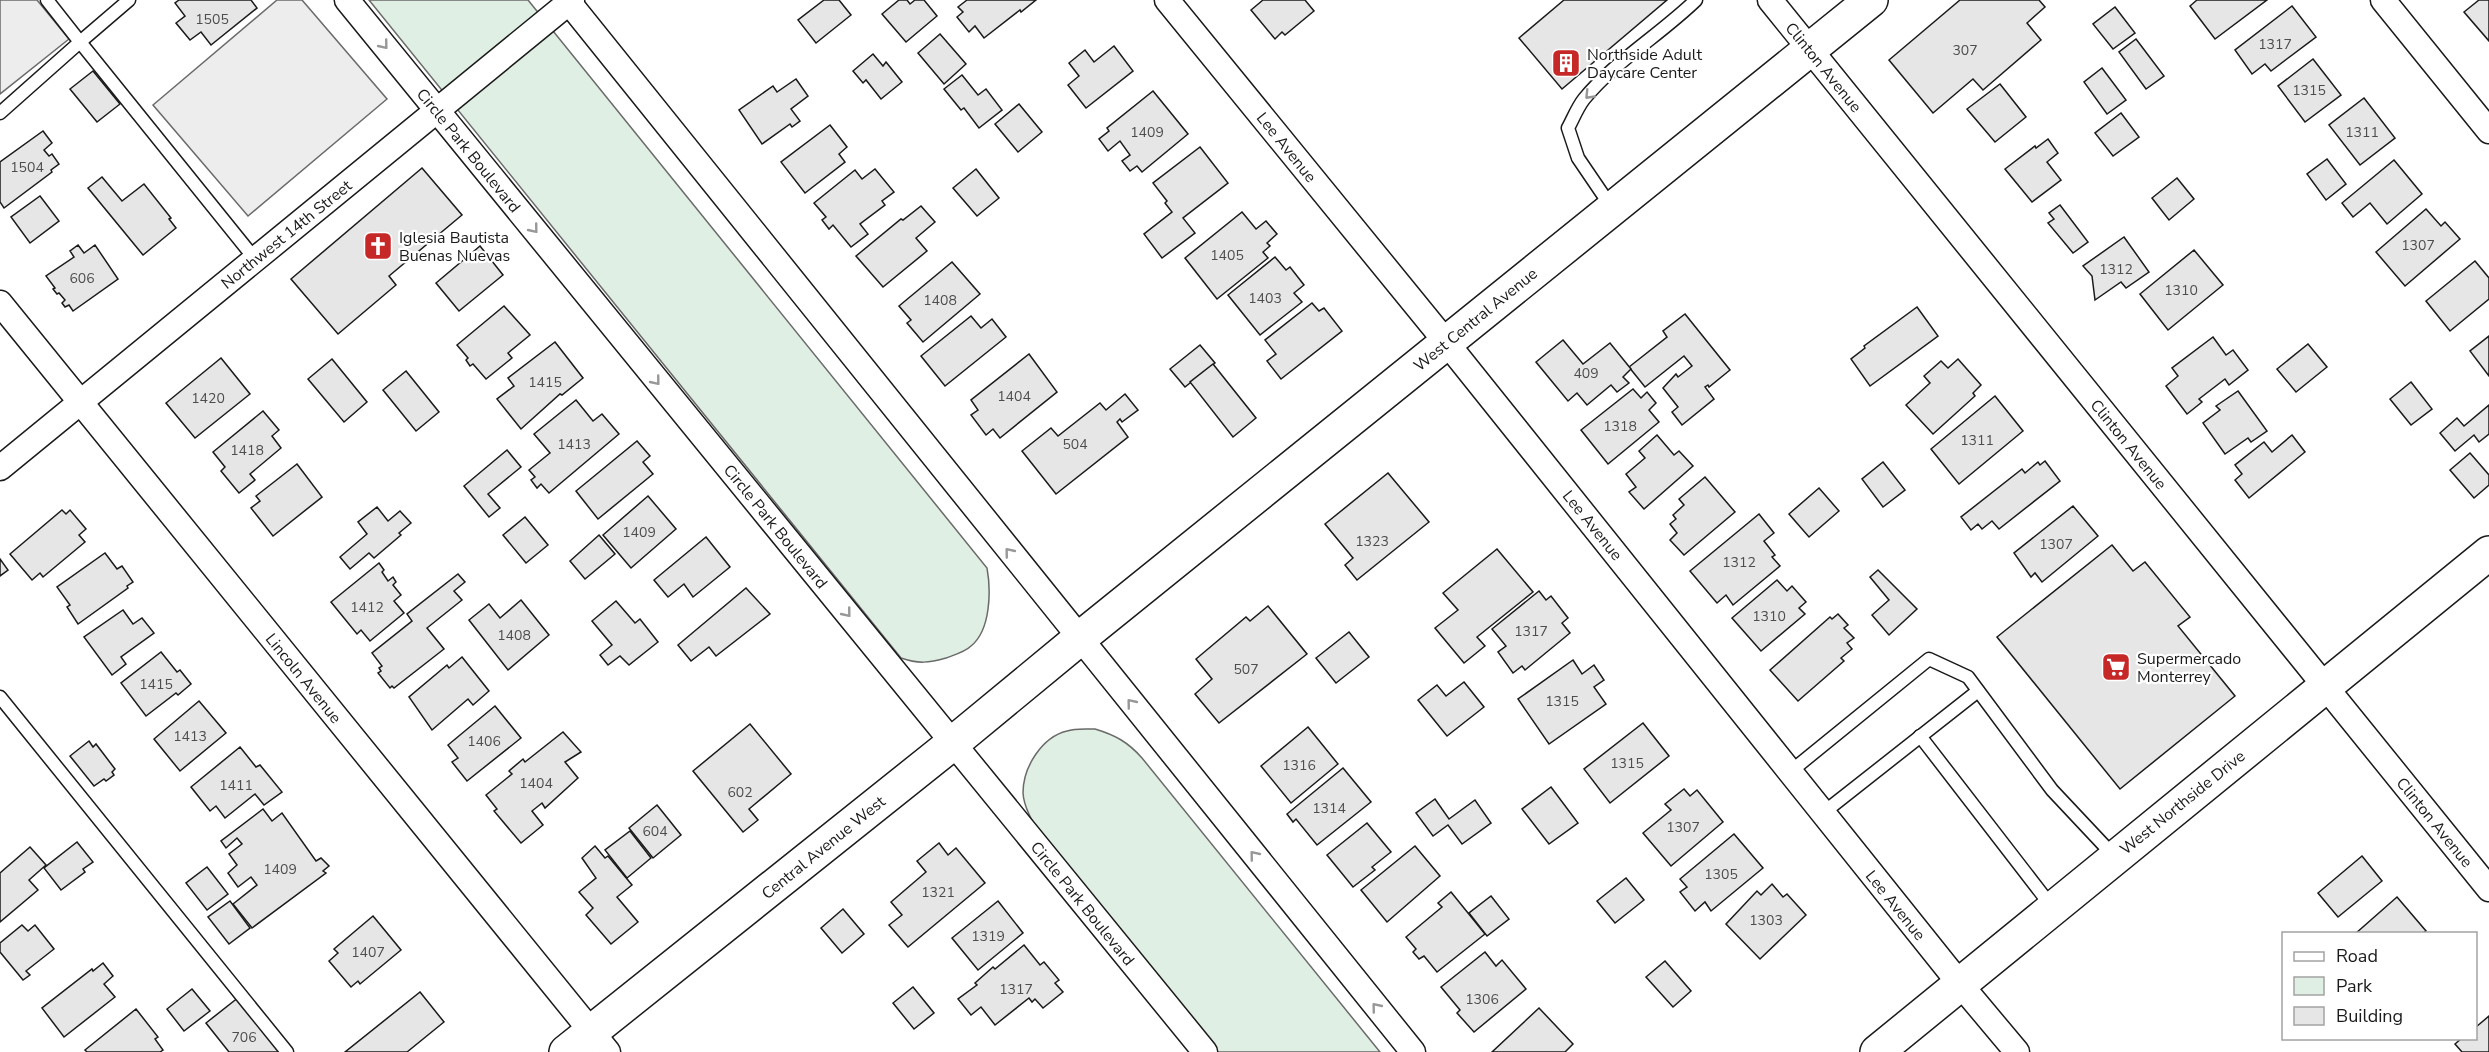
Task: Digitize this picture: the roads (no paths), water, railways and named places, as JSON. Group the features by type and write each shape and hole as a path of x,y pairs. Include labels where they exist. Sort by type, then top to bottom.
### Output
{"street":[{"name":"Circle Park Boulevard","path":"347,0 1205,1052"},
{"name":"Lee Avenue","path":"1167,0 1446,342 1960,984 2017,1052"},
{"name":"Clinton Avenue","path":"1770,0 2489,889"},
{"name":"West Central Avenue","path":"1078,639 1871,0"},
{"path":"2383,0 2489,131"},
{"name":"Northwest 14th Street","path":"0,468 569,1"},
{"path":"569,1 1078,639 1413,1052"},
{"name":"Lincoln Avenue","path":"0,303 600,1042"},
{"name":"West Northside Drive","path":"1877,1052 2489,553"},
{"name":"Central Avenue West","path":"566,1052 600,1042 1078,639"}],"lane":[{"path":"47,0 255,259"},
{"path":"0,113 129,0"},
{"path":"1613,208 1578,158 1568,128 1583,100 1617,68 1672,24 1696,0"},
{"path":"1790,772 1929,659 1968,677 2052,790 2115,857"},
{"path":"1823,813 1978,691"},
{"path":"0,697 287,1052"},
{"path":"1920,736 2053,908"}],"place":[{"name":"Northside Adult Daycare Center","path":"1566,63"},
{"name":"Iglesia Bautista Buenas Nuevas","path":"378,246"},
{"name":"Supermercado Monterrey","path":"2116,667"}]}
